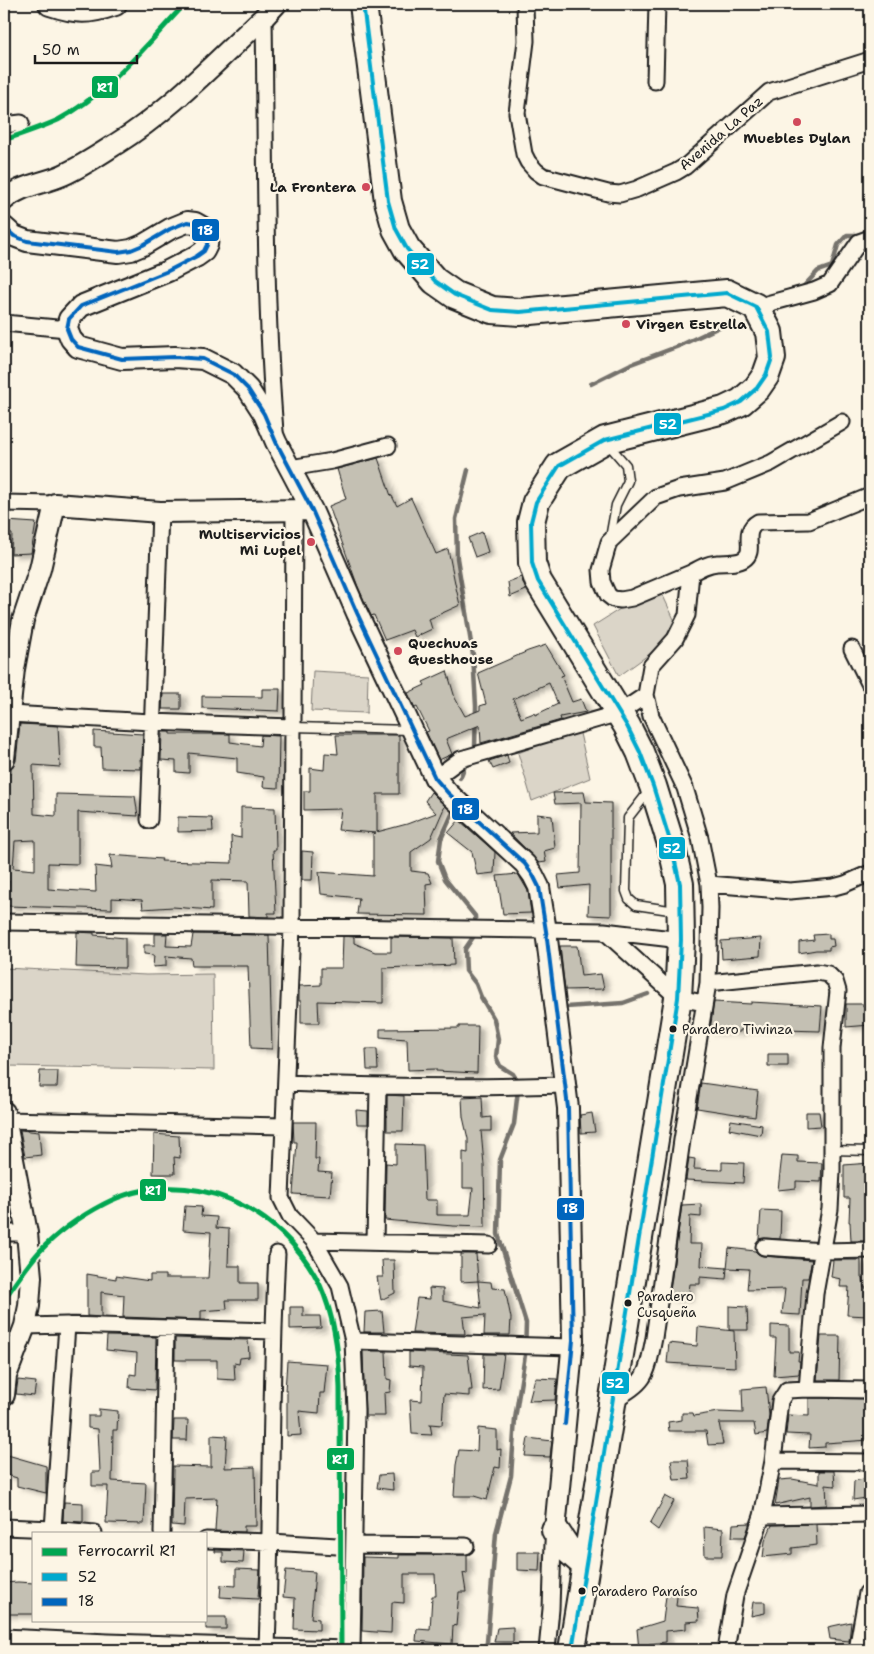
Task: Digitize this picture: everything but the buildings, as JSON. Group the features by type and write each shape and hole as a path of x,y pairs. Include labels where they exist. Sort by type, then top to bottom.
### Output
{"highway":[{"path":"363,4 388,201 396,230 407,249 435,281 455,295 492,310 520,312 727,293 756,307 769,332 772,358 766,375 757,388 741,402 724,410 605,440 559,466 536,502 532,522 532,562 538,581 619,713 640,752 653,786 669,838 680,884 681,912 678,998 572,1650"},
{"path":"555,1530 569,1551 585,1565"}],"main road":[{"path":"50,4 67,10 94,11 115,4"}],"street":[{"name":"Avenida La Paz","path":"525,4 526,41 518,114 524,154 528,162 543,176 608,193 620,194 636,189 686,166 769,92 870,60"},
{"path":"655,81 657,4"},
{"path":"4,200 12,193 24,188 64,175 117,144 164,110 270,11"},
{"path":"270,11 269,304 276,442"},
{"path":"4,125 20,123"},
{"path":"4,227 14,236 27,241 118,252 131,250 143,245 170,229 187,222 195,222 202,226 208,237 204,251 168,270 81,306 69,319 67,329 71,338 78,347 122,359 175,357 203,359 233,374 248,389 264,414 290,468 303,510 435,778 448,793 508,847 533,875 539,887 568,1108 572,1346 553,1543 551,1609 547,1650"},
{"path":"756,307 814,291 830,284 859,242 870,238"},
{"path":"4,323 67,329"},
{"path":"842,422 771,463 725,482 679,489 656,497 609,542 601,570 602,582 608,595 613,599 632,598 708,564 745,559 748,555 751,525 758,522 809,521 870,496"},
{"path":"290,468 332,461 388,446"},
{"path":"4,503 54,504 160,512 303,510"},
{"path":"4,759 14,669 23,620 40,569 54,504"},
{"path":"4,1637 118,1643 352,1649 356,1410 353,1342 340,1286 314,1241 290,1216 281,1198 292,927 293,727 303,510"},
{"path":"149,820 160,512"},
{"path":"612,1400 632,1389 644,1378 648,1369 708,982 709,884 700,838 685,788 651,716 646,695 651,666 675,639 687,616 691,573"},
{"path":"852,650 870,685"},
{"path":"435,778 461,759 619,713 646,695"},
{"path":"10,714 293,727"},
{"path":"709,884 790,891 834,887 870,873"},
{"path":"4,922 604,931 681,940"},
{"path":"604,931 678,998 704,1004"},
{"path":"708,982 817,972 828,974 835,981 838,991 832,1048 832,1171 830,1209 815,1294 807,1389"},
{"path":"287,1083 378,1087 566,1085"},
{"path":"375,1242 378,1087"},
{"path":"4,1395 6,1376 25,1326 29,1306 31,1277 27,1233 4,1117 283,1126"},
{"path":"4,1232 27,1233"},
{"path":"314,1241 489,1245"},
{"path":"764,1247 824,1251 870,1250"},
{"path":"267,1648 271,1542 273,1331 277,1254"},
{"path":"25,1326 273,1331"},
{"path":"53,1529 67,1326"},
{"path":"162,1532 166,1329"},
{"path":"353,1342 572,1346"},
{"path":"726,1650 735,1595 762,1516 773,1461 780,1401 788,1390 870,1390"},
{"path":"773,1461 870,1462"},
{"path":"762,1516 870,1514"},
{"path":"4,1527 84,1532"},
{"path":"208,1540 337,1546"},
{"path":"354,1545 466,1546"},
{"path":"856,1650 867,1593"}],"lane":[{"path":"605,440 626,465 628,481 616,505 609,542"},
{"path":"293,727 411,730"},
{"path":"653,786 628,818 626,891 629,899 636,905 681,912"},
{"path":"831,1150 870,1151"}],"shaded area":[{"path":"658,585 680,632 619,676 593,626"},
{"path":"313,671 368,674 367,713 311,711"},
{"path":"579,729 590,778 532,801 518,753"},
{"path":"4,968 146,975 213,974 214,1070 8,1066 4,1031"}],"waterway":[{"path":"803,287 818,271 832,266 838,245 847,235 861,235 870,230"},
{"path":"591,384 631,364 679,346 734,320"},
{"path":"468,470 456,519 457,558 473,655 476,706 475,747"},
{"path":"460,778 465,766"},
{"path":"454,810 441,839 438,861 445,879 475,916 476,933 465,949 466,971 476,984 494,1019 498,1039 496,1057 500,1066 513,1074 518,1082"},
{"path":"566,1007 623,1003 648,994"},
{"path":"485,1650 496,1533 511,1476 515,1419 525,1355 526,1323 498,1234 500,1160 514,1124 518,1090"}],"rail line":[{"name":"R1","path":"4,140 58,120 94,96 141,52 185,4"},
{"name":"R1","path":"4,1299 35,1256 62,1231 104,1204 135,1192 167,1188 198,1190 228,1199 257,1214 282,1233 303,1257 320,1285 333,1323 339,1362 341,1650"}],"transit line":[{"name":"52","path":"363,4 388,201 396,229 407,249 435,281 455,295 492,310 520,312 727,293 756,307 769,332 772,358 766,375 757,388 741,402 724,410 605,440 559,466 536,502 531,522 532,563 538,581 627,726 640,752 671,844 680,884 681,940 678,998 572,1650"},
{"name":"18","path":"4,227 14,236 27,241 118,252 131,250 143,245 170,229 187,222 195,223 206,231 208,237 207,245 204,251 197,256 168,271 81,306 69,319 67,329 71,339 78,347 122,359 175,357 203,359 233,374 248,389 264,414 276,442 312,510 357,613 435,778 448,793 525,864 539,887 568,1108 573,1340 565,1424"}],"place":[{"name":"Muebles Dylan","path":"797,122"},
{"name":"La Frontera","path":"366,187"},
{"name":"Virgen Estrella","path":"626,324"},
{"name":"Multiservicios Mi Lupel","path":"311,542"},
{"name":"Quechuas Guesthouse","path":"398,651"},
{"name":"Paradero Tiwinza","path":"673,1029"},
{"name":"Paradero Cusqueña","path":"628,1303"},
{"name":"Paradero Paraíso","path":"582,1591"}]}
